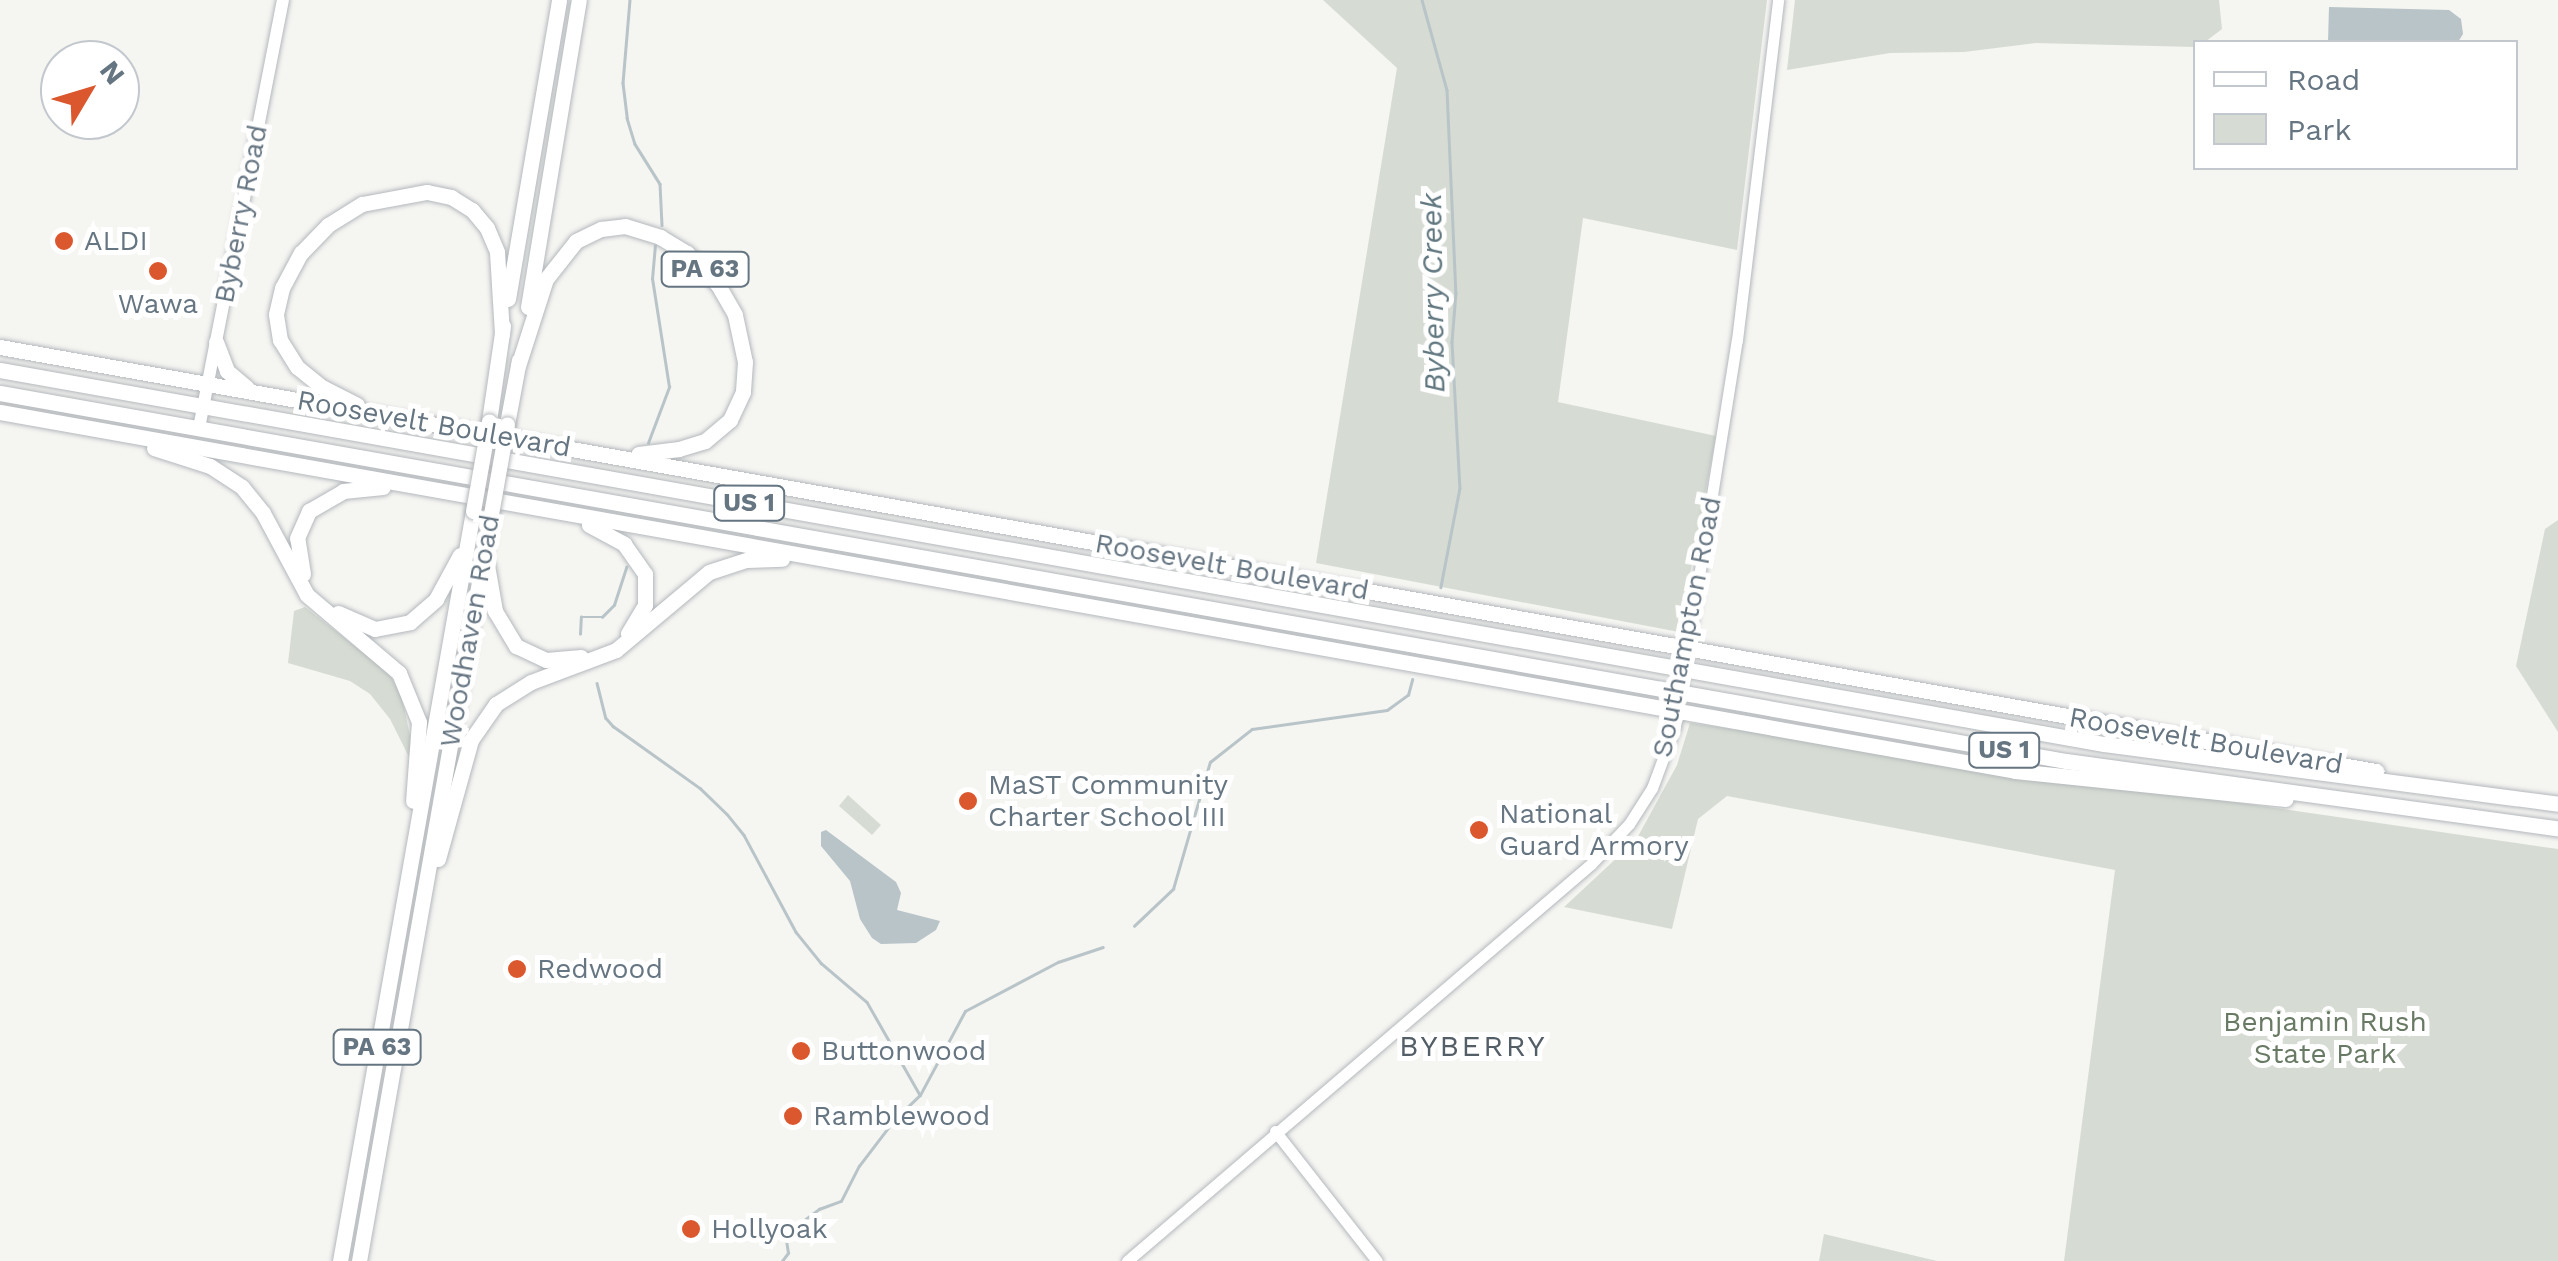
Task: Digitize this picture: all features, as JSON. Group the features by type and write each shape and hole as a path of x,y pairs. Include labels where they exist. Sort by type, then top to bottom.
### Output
{"highway":[{"name":"Woodhaven Road","path":"340,1261 489,421 559,0"},
{"name":"Woodhaven Road","path":"359,1261 579,0"},
{"path":"370,411 323,388 297,367 283,348 276,323 282,288 301,254 350,210 386,196 426,192 452,197 472,210 487,228 497,252 502,334"},
{"name":"PA 63","path":"518,366 546,279 563,253 583,237 609,227 633,228 669,242 696,260 718,285 735,315 745,362 741,400 724,426 705,441 679,450 619,455"},
{"path":"216,342 227,371 254,392"},
{"name":"Roosevelt Boulevard","path":"0,347 2351,766 2462,791"},
{"name":"Roosevelt Boulevard","path":"0,370 2104,744 2558,804"},
{"name":"Roosevelt Boulevard","path":"0,393 2066,761 2330,800 2558,828"},
{"name":"Roosevelt Boulevard","path":"0,412 567,516 2058,777 2231,797 2330,800"},
{"name":"PA 63","path":"103,430 210,466 234,481 258,506 307,595 398,673 419,722 413,833"},
{"path":"403,486 335,494 315,506 301,524 296,546 300,569 332,609 375,629 410,622 442,589 468,538"},
{"path":"627,504 704,538"},
{"path":"487,538 490,596 510,639 523,651 546,660 590,655 634,626 645,605 647,582 639,562 624,544 567,516"},
{"path":"420,910 471,740 504,698 532,682 616,650 692,583 718,568 747,560 827,560"},
{"path":"1365,590 1462,630"},
{"path":"1370,656 1459,653"}],"main road":[{"name":"Byberry Road","path":"199,428 282,0"}],"street":[{"name":"Southampton Road","path":"1126,1261 1612,845 1652,788 1668,750 1684,670 1740,316 1778,0"},
{"path":"1275,1132 1377,1261"}],"green space":[{"path":"1323,0 1767,0 1737,250 1583,218 1558,402 1716,436 1679,632 1316,563 1397,68"},
{"path":"1795,0 2219,0 2222,29 2208,40 2193,40 2193,47 2035,43 1964,52 1890,53 1787,70"},
{"path":"2558,520 2558,732 2516,666 2545,529"},
{"path":"305,607 389,673 402,697 411,741 409,757 390,719 370,694 350,681 288,663 294,611"},
{"name":"Benjamin Rush State Park","path":"1690,723 2558,849 2558,1261 2064,1261 2115,870 1727,796 1698,819 1672,929 1564,907 1636,840 1677,765"},
{"path":"848,795 881,825 872,835 839,806"},
{"path":"1824,1234 1937,1261 1819,1261"}],"shaded area":[{"path":"2329,7 2449,10 2461,19 2463,34 2459,40 2328,40"},
{"path":"826,830 896,882 901,893 897,910 940,921 936,930 916,943 881,944 872,938 860,919 850,881 821,846 821,832"}],"waterway":[{"path":"630,0 623,83 627,118 635,144 660,184 662,225"},
{"name":"Byberry Creek","path":"1422,0 1447,90 1456,293 1452,342 1460,488 1441,587"},
{"path":"648,443 669,387 652,279 655,246"},
{"path":"580,634 581,617 602,617 614,605 626,567"},
{"name":"Byberry Creek","path":"1134,926 1173,889 1210,762 1252,729 1387,710 1408,695 1412,680"},
{"path":"597,683 606,718 613,726 700,788 744,835 796,932 821,963 867,1002 920,1095"},
{"name":"Byberry Creek","path":"782,1261 788,1253 786,1241 791,1230 819,1209 841,1201 859,1166 894,1120 920,1095 965,1011 1058,962 1103,947"}],"place":[{"name":"ALDI","path":"64,241"},
{"name":"Wawa","path":"158,271"},
{"name":"MaST Community Charter School III","path":"968,801"},
{"name":"National Guard Armory","path":"1479,830"},
{"name":"Redwood","path":"517,969"},
{"name":"Buttonwood","path":"801,1051"},
{"name":"Ramblewood","path":"793,1116"},
{"name":"Hollyoak","path":"691,1229"}],"district":[{"name":"BYBERRY","path":"1473,1046"}]}
